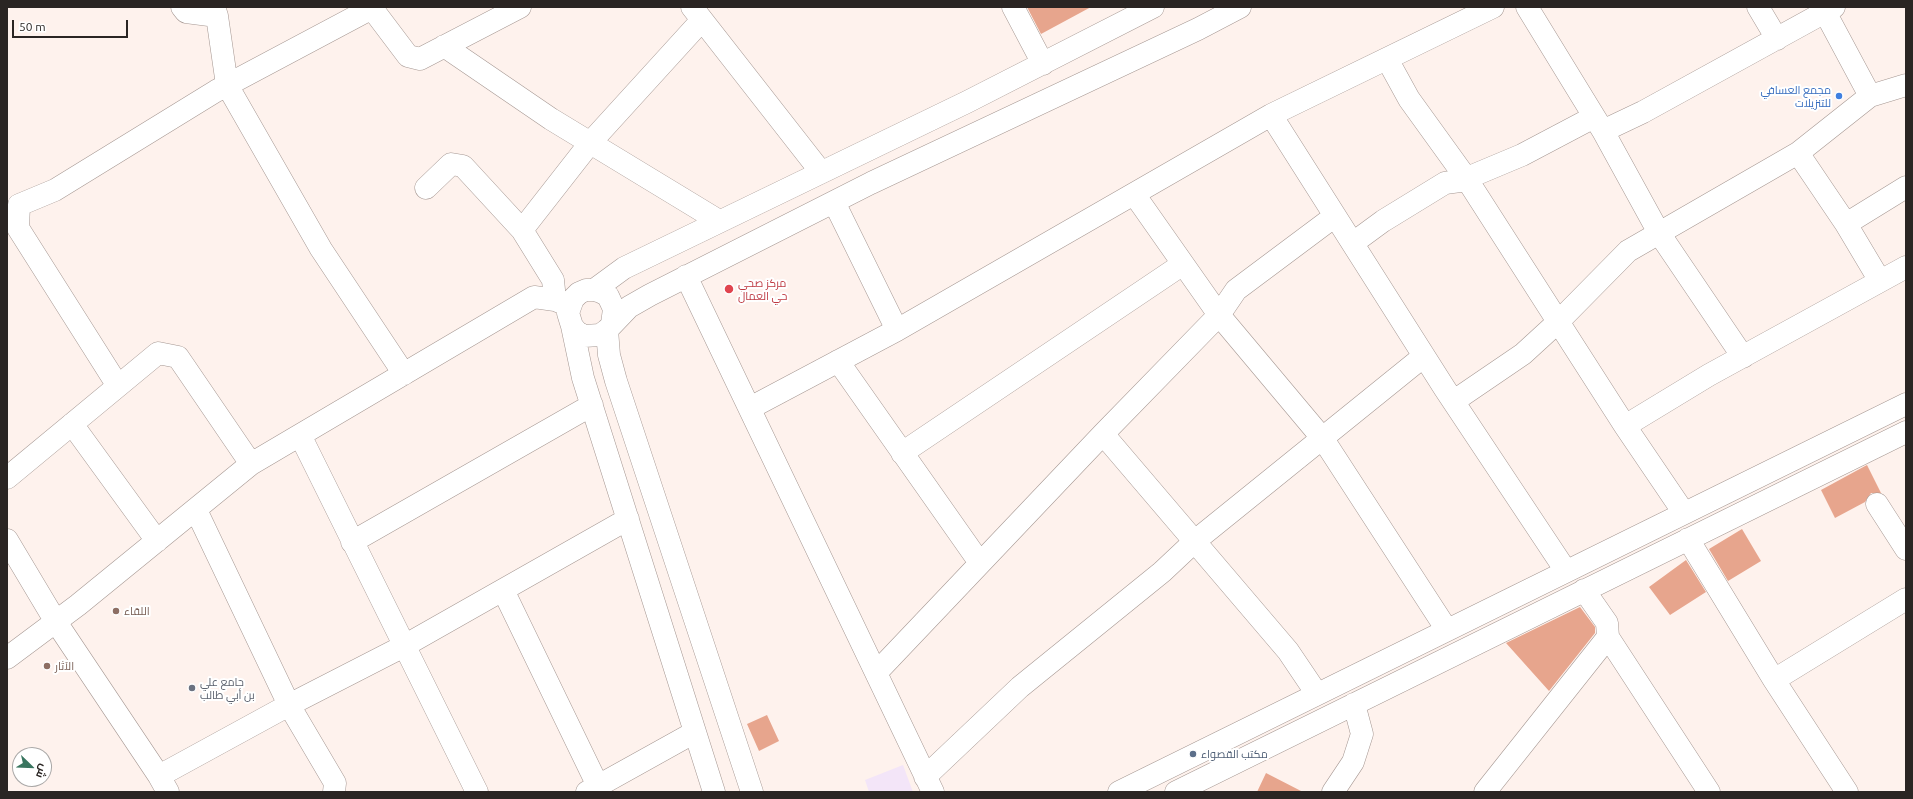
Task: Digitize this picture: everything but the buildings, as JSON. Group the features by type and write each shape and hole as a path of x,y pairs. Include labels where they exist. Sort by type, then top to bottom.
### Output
{"street":[{"path":"182,7 186,12 215,11 227,85 321,249 404,374"},
{"path":"118,386 18,228 19,205 55,190 227,85 372,8 408,56 420,59 520,7"},
{"path":"1013,7 1043,64"},
{"path":"565,311 579,293 594,290 624,268 1043,64 1154,7"},
{"path":"7,658 56,622 251,464 534,297 565,311 577,332 584,336 600,335 629,307 686,276 834,202 1198,29 1240,7"},
{"path":"750,408 897,330 1271,116 1493,7"},
{"path":"1527,7 1599,124 1659,233 1743,357"},
{"path":"1758,7 1776,39"},
{"path":"1353,243 1383,222 1445,183 1466,178 1599,124 1643,112 1829,10 1870,96"},
{"path":"522,230 590,143 697,14 821,172"},
{"path":"444,46 551,119 719,221"},
{"path":"1387,59 1409,99 1466,178 1684,513"},
{"path":"1454,401 1523,354 1559,321 1628,251 1798,153 1870,96 1906,85"},
{"path":"1271,116 1424,356 1566,571"},
{"path":"1798,153 1846,224 1880,281"},
{"path":"426,188 451,164 463,166 522,230 553,280 565,311 583,378 714,792"},
{"path":"1846,224 1906,187"},
{"path":"1134,194 1219,315 1323,439 1447,630"},
{"path":"834,202 897,330"},
{"path":"876,673 1103,434 1219,315 1236,290 1335,216"},
{"path":"902,453 1183,264"},
{"path":"1626,426 1743,357 1906,267"},
{"path":"686,276 929,784 1020,687 1162,572 1195,541 1424,356"},
{"path":"594,290 608,296 612,302 614,317 609,327 609,355 616,380 752,792"},
{"path":"7,478 158,353 178,357 251,464"},
{"path":"838,361 980,563"},
{"path":"1119,792 1906,404"},
{"path":"352,542 592,406"},
{"path":"72,424 157,541"},
{"path":"1176,792 1906,432"},
{"path":"1103,434 1288,651 1308,699 1308,727"},
{"path":"300,436 477,792"},
{"path":"1876,504 1906,549"},
{"path":"196,510 290,705 335,783 334,792"},
{"path":"7,540 56,622 164,784 290,705 404,646 628,519"},
{"path":"1688,539 1774,680 1847,792"},
{"path":"503,590 593,789 695,732"},
{"path":"1584,590 1607,623 1608,637 1709,792"},
{"path":"1774,680 1906,599"},
{"path":"1485,792 1608,637"},
{"path":"1333,792 1354,762 1362,734 1354,704"}],"shaded area":[{"path":"903,765 913,792 869,792 865,780"}],"place":[{"name":"مجمع العسافي للتنزيلات","path":"1839,96"},
{"name":"مركز صحي حي العمال","path":"729,289"},
{"name":"اللقاء","path":"116,611"},
{"name":"الآثار","path":"47,666"},
{"name":"جامع علي بن أبي طالب","path":"192,688"},
{"name":"مكتب القصواء","path":"1193,754"}]}
